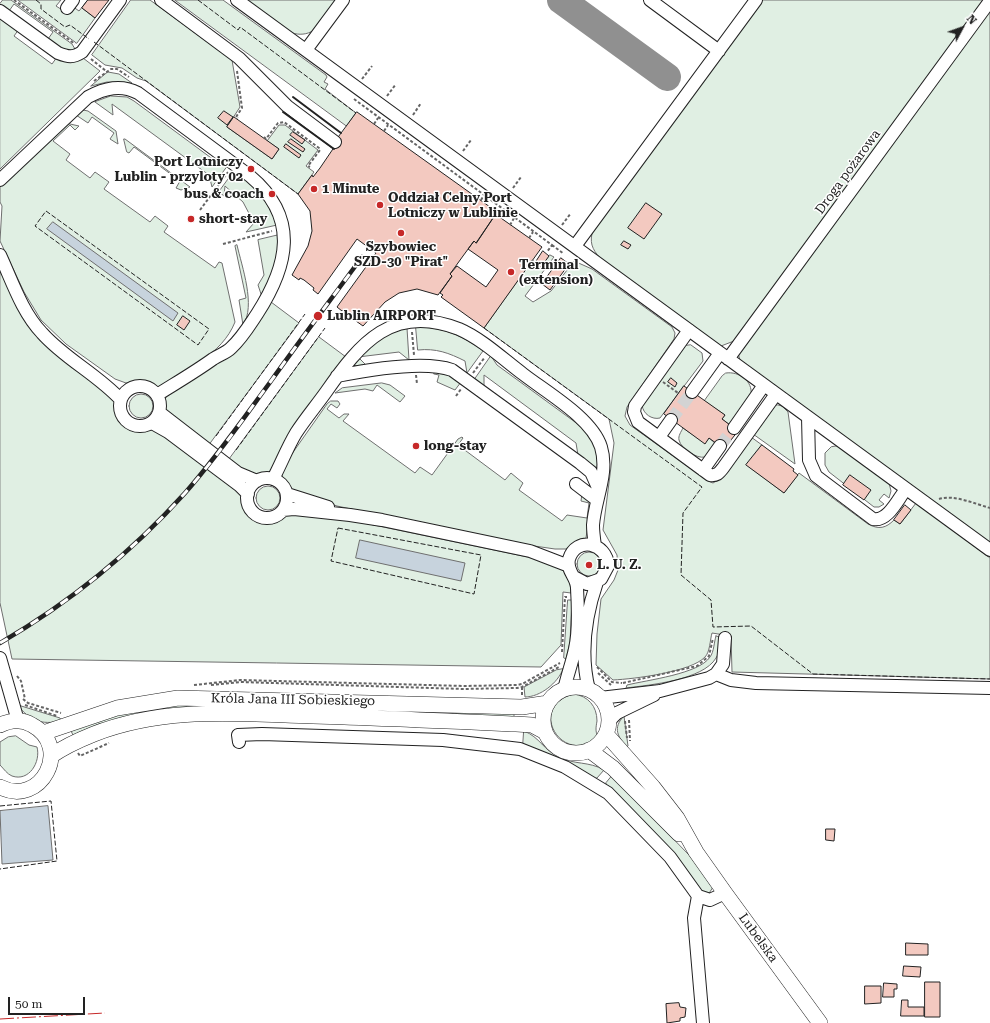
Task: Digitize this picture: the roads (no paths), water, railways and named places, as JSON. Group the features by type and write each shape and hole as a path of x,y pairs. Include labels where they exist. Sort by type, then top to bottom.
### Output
{"main road":[{"path":"574,688 595,694 607,709 607,727 599,744 589,750 576,753 563,750 552,743 545,732 544,714 548,703 555,695 564,690 574,688"},
{"name":"Króla Jana III Sobieskiego","path":"43,733 117,708 146,702 178,698 522,707 548,703"},
{"name":"Króla Jana III Sobieskiego","path":"51,756 72,743 102,731 150,717 174,714 200,713 340,717 516,724 532,725 545,732"},
{"path":"0,725 18,721 30,724 43,733 49,744 51,756 50,766 46,775 35,786 16,791 0,786"},
{"name":"Lubelska","path":"607,727 677,818 696,852 820,1023"},
{"name":"Lubelska","path":"589,750 613,768 696,852"}],"street":[{"path":"0,11 58,53 67,57 76,57 82,52 120,0"},
{"path":"161,0 239,58 287,106 335,142"},
{"path":"238,0 990,550"},
{"path":"306,50 343,0"},
{"path":"650,0 719,51"},
{"path":"575,246 756,0"},
{"name":"Droga pożarowa","path":"692,392 724,356 990,1"},
{"path":"0,180 88,97 108,88 116,87 130,89 138,93 234,164 259,184 269,196 283,229 284,255 280,272 271,292 245,333 227,351 157,395"},
{"path":"0,255 20,298 37,327 55,345 96,376 121,400"},
{"path":"273,479 296,433 353,355 374,336 390,327 412,322 434,323 460,330 490,350 576,414 598,439 603,458 603,475 593,525 595,546"},
{"path":"689,330 635,406 634,412 638,422 710,475 718,474 776,394"},
{"path":"337,376 415,366 444,367 468,380 591,472 598,495"},
{"path":"96,376 129,389 141,386 153,390 160,403 159,412 152,423"},
{"path":"734,428 764,385"},
{"path":"129,389 121,400 121,411 127,421 139,426 152,423 168,432 240,486 248,494"},
{"path":"159,412 238,473 257,481"},
{"path":"808,417 809,460 816,476 873,519 877,520 888,514 906,489"},
{"path":"659,437 671,420"},
{"path":"704,470 720,446"},
{"path":"267,478 273,479 282,484 287,494 287,503 283,510 273,517 262,517 256,514 249,506 248,494 251,487 257,481 267,478"},
{"path":"576,484 598,495"},
{"path":"287,494 350,515"},
{"path":"283,510 294,509 350,515 530,551 573,552 586,544 595,546 604,552 608,561 604,575 597,582 591,599 586,629 584,669 595,694 660,691 709,678 716,674 723,664 720,637"},
{"path":"530,551 571,572 582,583 597,582"},
{"path":"564,690 576,647 577,585 571,572 573,552"},
{"path":"0,685 1,663"},
{"path":"1,663 18,721"},
{"path":"716,674 731,680 756,683 990,688"},
{"path":"607,727 617,713 660,691"},
{"path":"239,742 238,735 262,734 443,740 515,747 565,767 608,793 670,857 698,896 710,900 725,893"},
{"path":"698,896 694,918 703,1023"}],"tunnel":[{"path":"671,420 692,392"},
{"path":"720,446 734,428"}],"railway":[{"path":"0,643 26,628 98,576 143,536 185,493 240,424 362,257"}],"place":[{"name":"Port Lotniczy Lublin - przyloty 02","path":"251,169"},
{"name":"1 Minute","path":"314,189"},
{"name":"bus & coach","path":"272,194"},
{"name":"Oddział Celny Port Lotniczy w Lublinie","path":"380,205"},
{"name":"short-stay","path":"191,219"},
{"name":"Szybowiec SZD-30 \"Pirat\"","path":"401,233"},
{"name":"Terminal (extension)","path":"511,272"},
{"name":"Lublin AIRPORT","path":"318,316"},
{"name":"long-stay","path":"416,446"},
{"name":"L. U. Z.","path":"589,565"}]}
